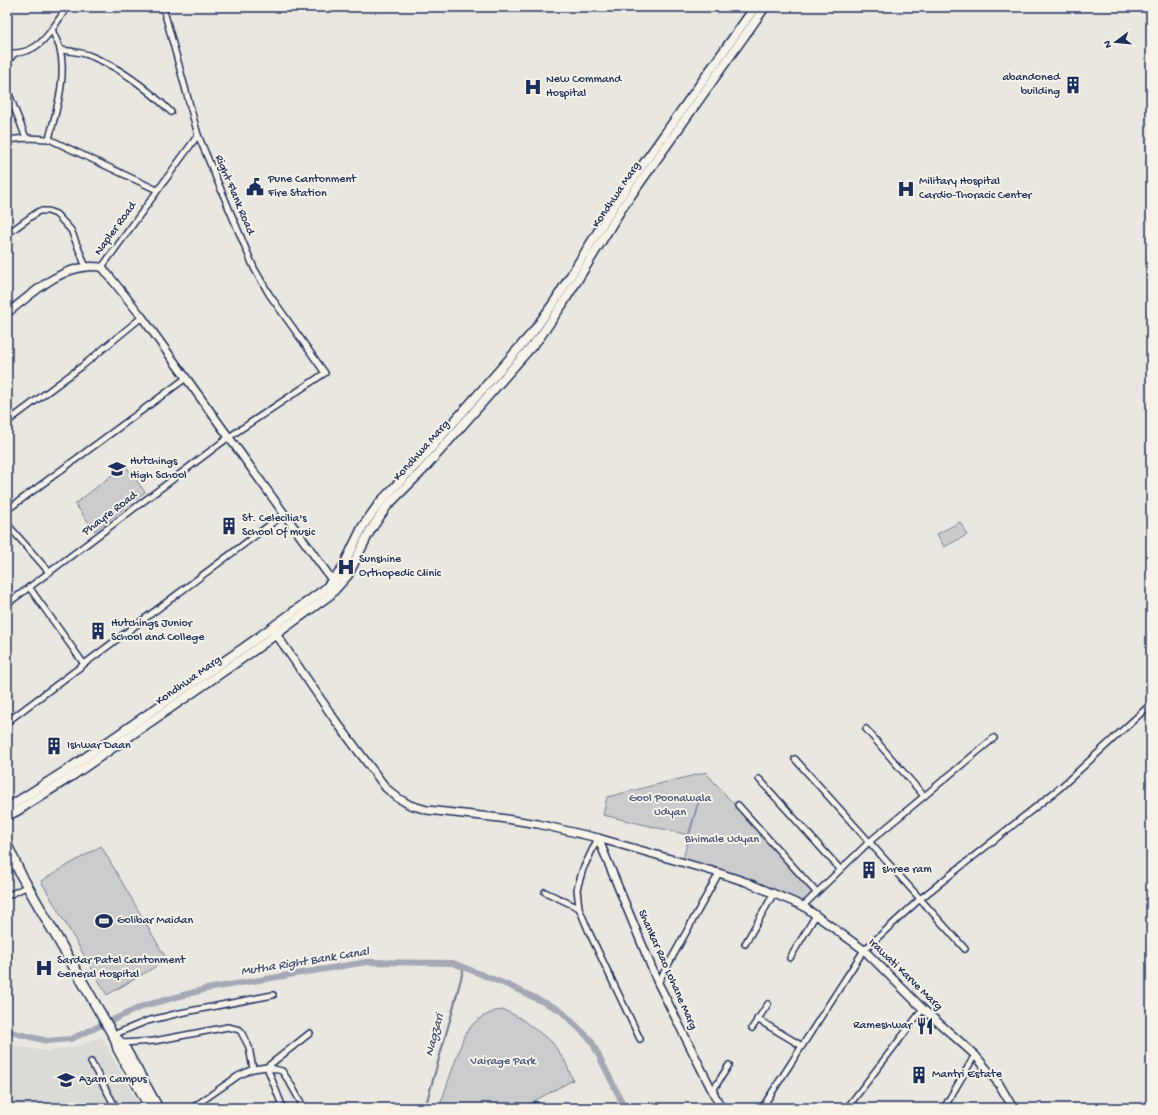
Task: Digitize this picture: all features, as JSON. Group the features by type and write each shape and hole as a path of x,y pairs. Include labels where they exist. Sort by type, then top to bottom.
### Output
{"highway":[{"path":"7,846 28,886 99,1010 117,1039 123,1045 158,1108"},
{"path":"117,1039 118,1049 150,1108"}],"main road":[{"name":"Kondhwa Marg","path":"7,816 17,811 274,631 325,589 335,584 363,526 381,501 416,465 533,332 555,301 615,204 688,108 755,7"},
{"name":"Kondhwa Marg","path":"696,96 765,7"},
{"name":"Napler Road","path":"7,313 53,278 67,271 86,266 102,267"},
{"path":"102,267 142,317 335,584"},
{"name":"Irawati Karve Marg","path":"274,631 335,720 386,788 398,798 410,805 427,810 538,824 598,838 719,873 746,882 803,906 864,950 923,1009 975,1055 999,1084 1013,1108"},
{"name":"Kondhwa Marg","path":"7,808 58,781"},
{"name":"Shankar Rao Lohane Marg","path":"598,838 658,983 721,1108"}],"street":[{"path":"7,53 14,54 34,48 43,41 67,7"},
{"name":"Right Flank Road","path":"163,7 198,135 254,268 270,294 325,373"},
{"path":"49,139 60,90 62,70 60,50 52,29"},
{"path":"60,50 78,52 92,56 107,64 137,82 171,112"},
{"path":"7,62 14,54"},
{"path":"7,89 26,138"},
{"name":"Napler Road","path":"102,267 198,135"},
{"path":"7,140 26,138 49,139 157,190"},
{"path":"7,234 39,211 48,211 56,214 71,230 86,266"},
{"path":"7,422 81,367 142,317"},
{"name":"Phayre Road","path":"7,604 229,437 325,373"},
{"path":"7,510 186,378"},
{"path":"7,722 284,514"},
{"path":"7,524 49,572"},
{"path":"29,587 84,664"},
{"path":"762,1108 864,950 920,899 1061,787 1151,704"},
{"path":"866,729 924,796"},
{"path":"803,906 869,842 994,738"},
{"path":"795,759 965,949"},
{"path":"759,779 840,869"},
{"path":"738,805 816,892"},
{"path":"598,838 583,870 577,889 579,908 640,1039"},
{"path":"658,983 719,873"},
{"path":"7,896 28,886"},
{"path":"545,892 579,908"},
{"path":"745,944 774,893"},
{"path":"790,958 816,915"},
{"path":"117,1039 147,1022 180,1013 273,995"},
{"path":"752,1028 768,1004"},
{"path":"847,1108 923,1009"},
{"path":"757,1019 802,1046"},
{"path":"117,1039 154,1041 228,1027 240,1030 249,1047 253,1069"},
{"path":"267,1067 310,1033"},
{"path":"944,1108 975,1055"},
{"path":"91,1062 116,1108"},
{"path":"713,1093 715,1087 729,1065"},
{"path":"267,1067 284,1108"},
{"path":"192,1108 238,1076 253,1069 267,1067 282,1071 304,1108"}],"shaded area":[{"name":"Azam Campus","path":"101,1037 141,1108 7,1108 7,1043 17,1047 48,1051 78,1046"}],"green space":[{"path":"125,465 145,492 95,531 75,504"},
{"path":"960,522 967,535 944,547 937,534"},
{"name":"Bhimale Udyan","path":"707,772 707,774 814,894 804,904 683,859 699,800 688,835 603,815 607,797"},
{"name":"Golibar Maidan","path":"101,846 167,960 107,995 41,881"},
{"name":"Vairage Park","path":"504,1010 520,1018 552,1042 565,1061 573,1080 521,1108 439,1108 464,1036 473,1024 482,1017 495,1011"}],"waterway":[{"name":"Mutha Right Bank Canal","path":"7,1031 47,1041 71,1039 143,1006 206,989 367,962 453,963 510,986 560,1010 591,1040 625,1108"},
{"name":"Nagzari","path":"425,1108 464,967"}],"place":[{"name":"abandoned building","path":"1073,85"},
{"name":"New Command Hospital","path":"533,87"},
{"name":"Pune Cantonment Fire Station","path":"255,187"},
{"name":"Military Hospital Cardio-Thoracic Center","path":"906,189"},
{"name":"Hutchings High School","path":"117,469"},
{"name":"St. Celecilia's School Of music","path":"229,526"},
{"name":"Sunshine Orthopedic Clinic","path":"346,567"},
{"name":"Hutchings Junior School and College","path":"98,631"},
{"name":"Ishwar Daan","path":"54,746"},
{"name":"shree ram","path":"869,870"},
{"name":"Golibar Maidan","path":"104,921"},
{"name":"Sardar Patel Cantonment General Hospital","path":"44,968"},
{"name":"Rameshwar","path":"925,1026"},
{"name":"Mantri Estate","path":"919,1075"},
{"name":"Azam Campus","path":"66,1080"}],"park label":[{"name":"Gool Poonawala Udyan","path":"670,806"}]}
